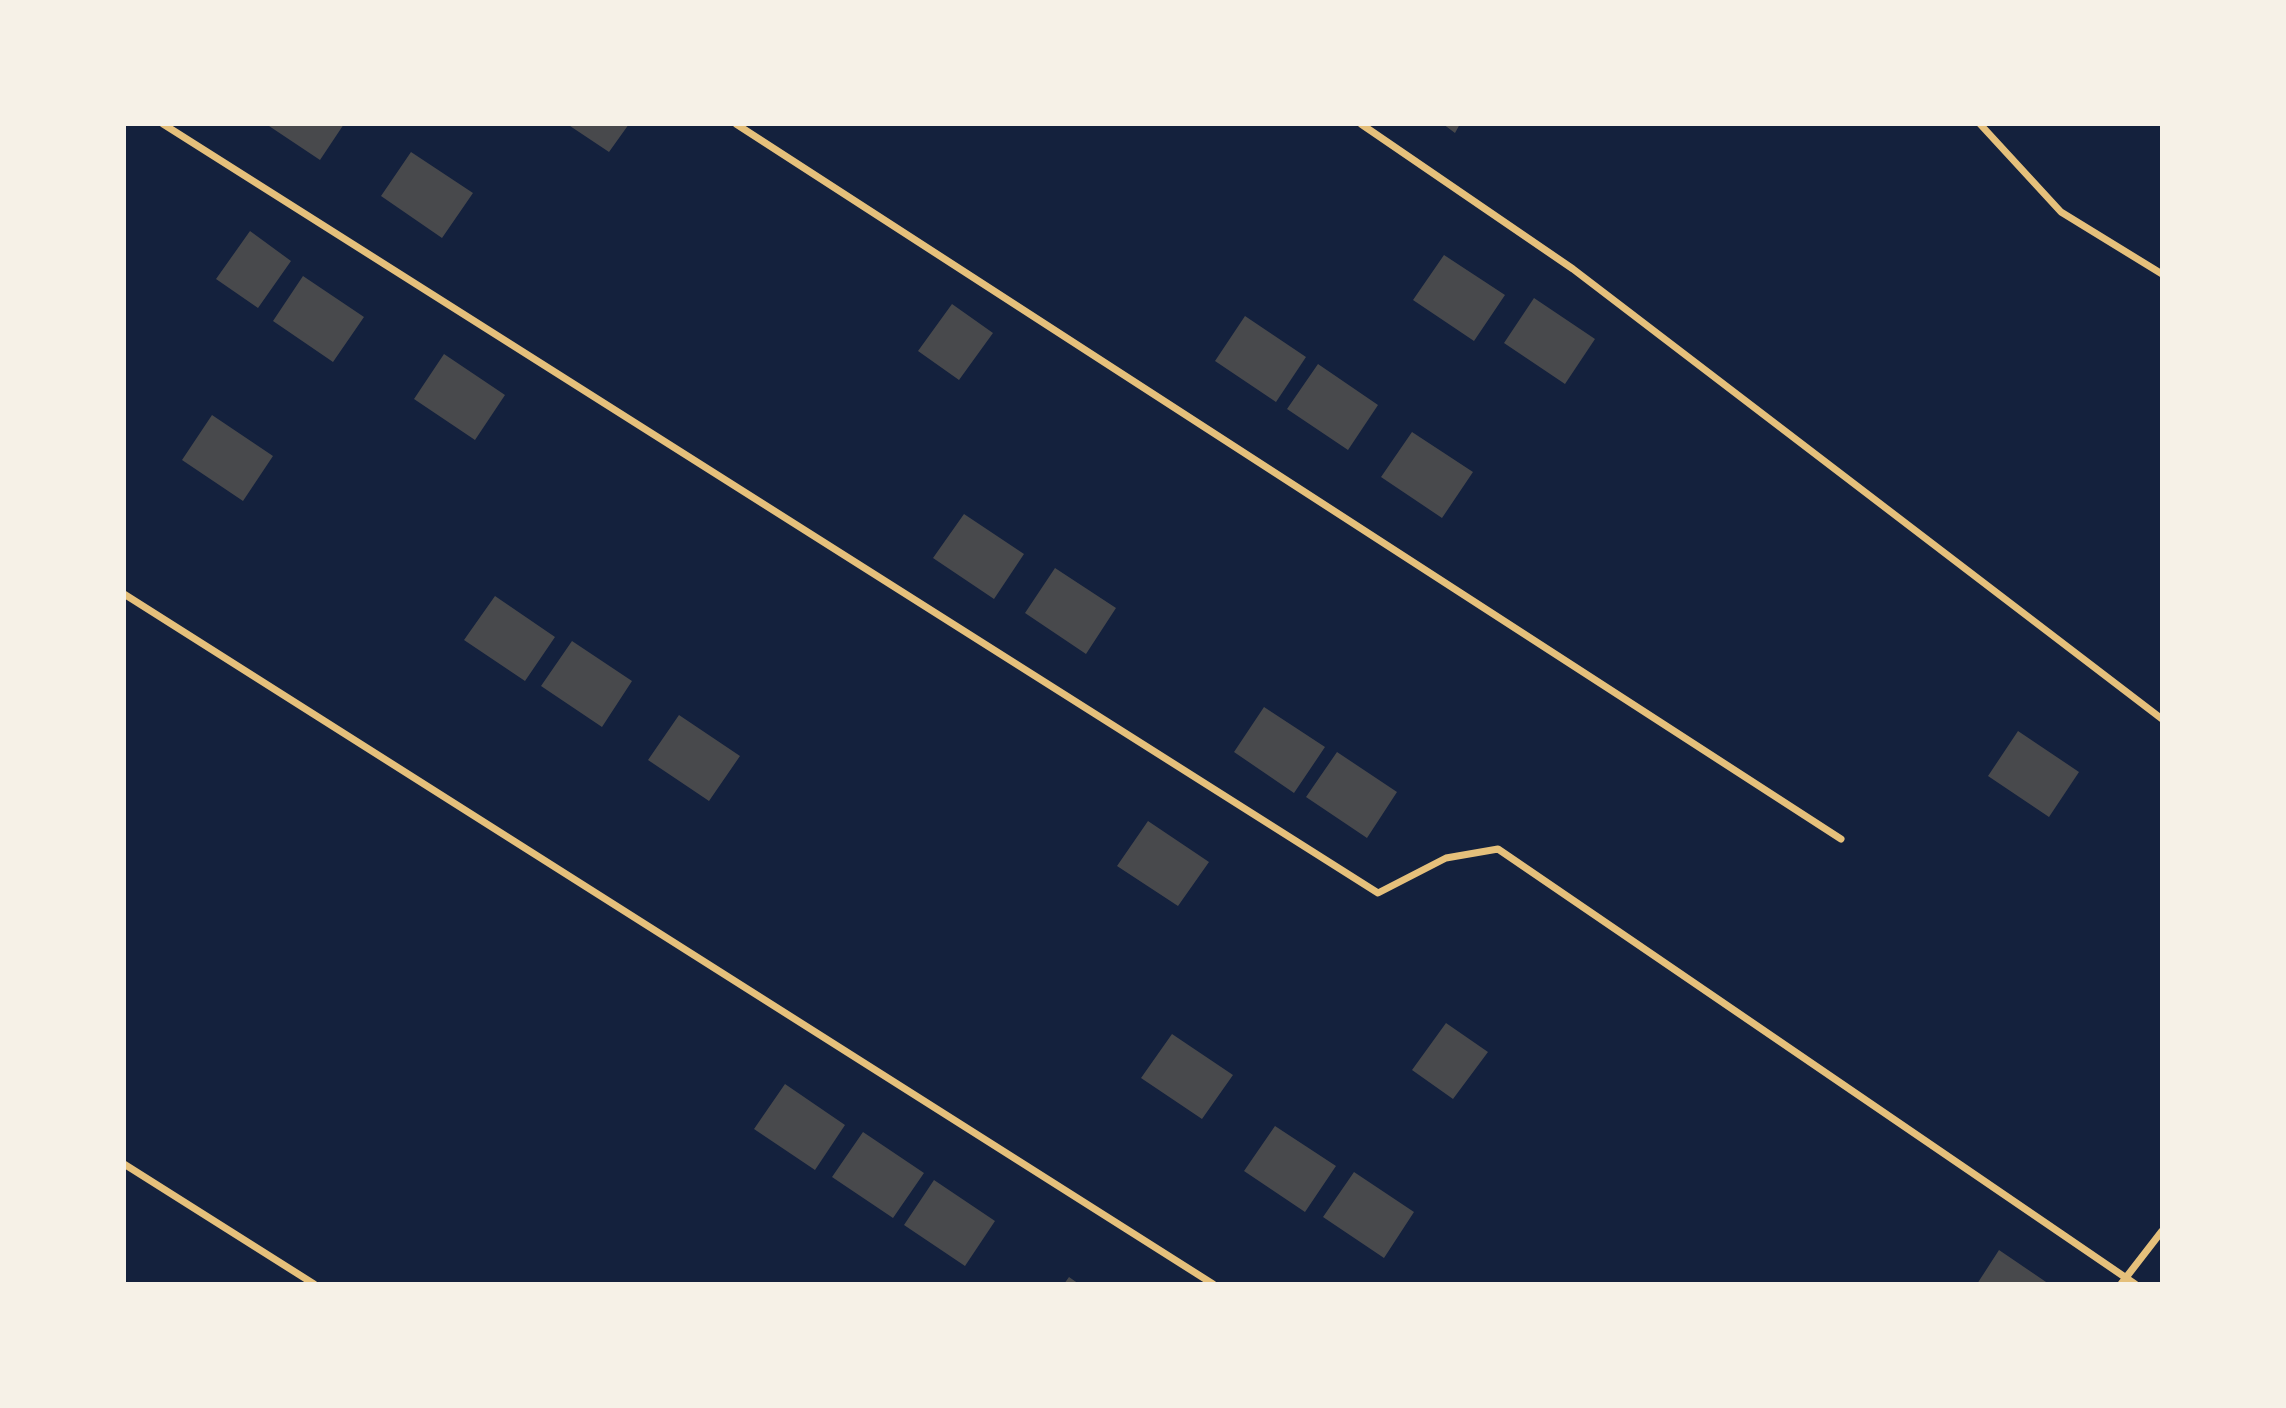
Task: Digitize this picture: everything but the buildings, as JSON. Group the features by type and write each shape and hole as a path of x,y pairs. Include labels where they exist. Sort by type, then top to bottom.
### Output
{"street":[{"path":"163,124 1378,894 1446,858 1499,849 2123,1281 2135,1284"},
{"path":"736,124 1841,839"},
{"path":"1361,124 1573,268 2162,719"},
{"path":"1980,124 2061,212 2162,274"},
{"path":"124,594 1213,1284"},
{"path":"124,1164 314,1284"},
{"path":"2123,1281 2162,1231"}]}
